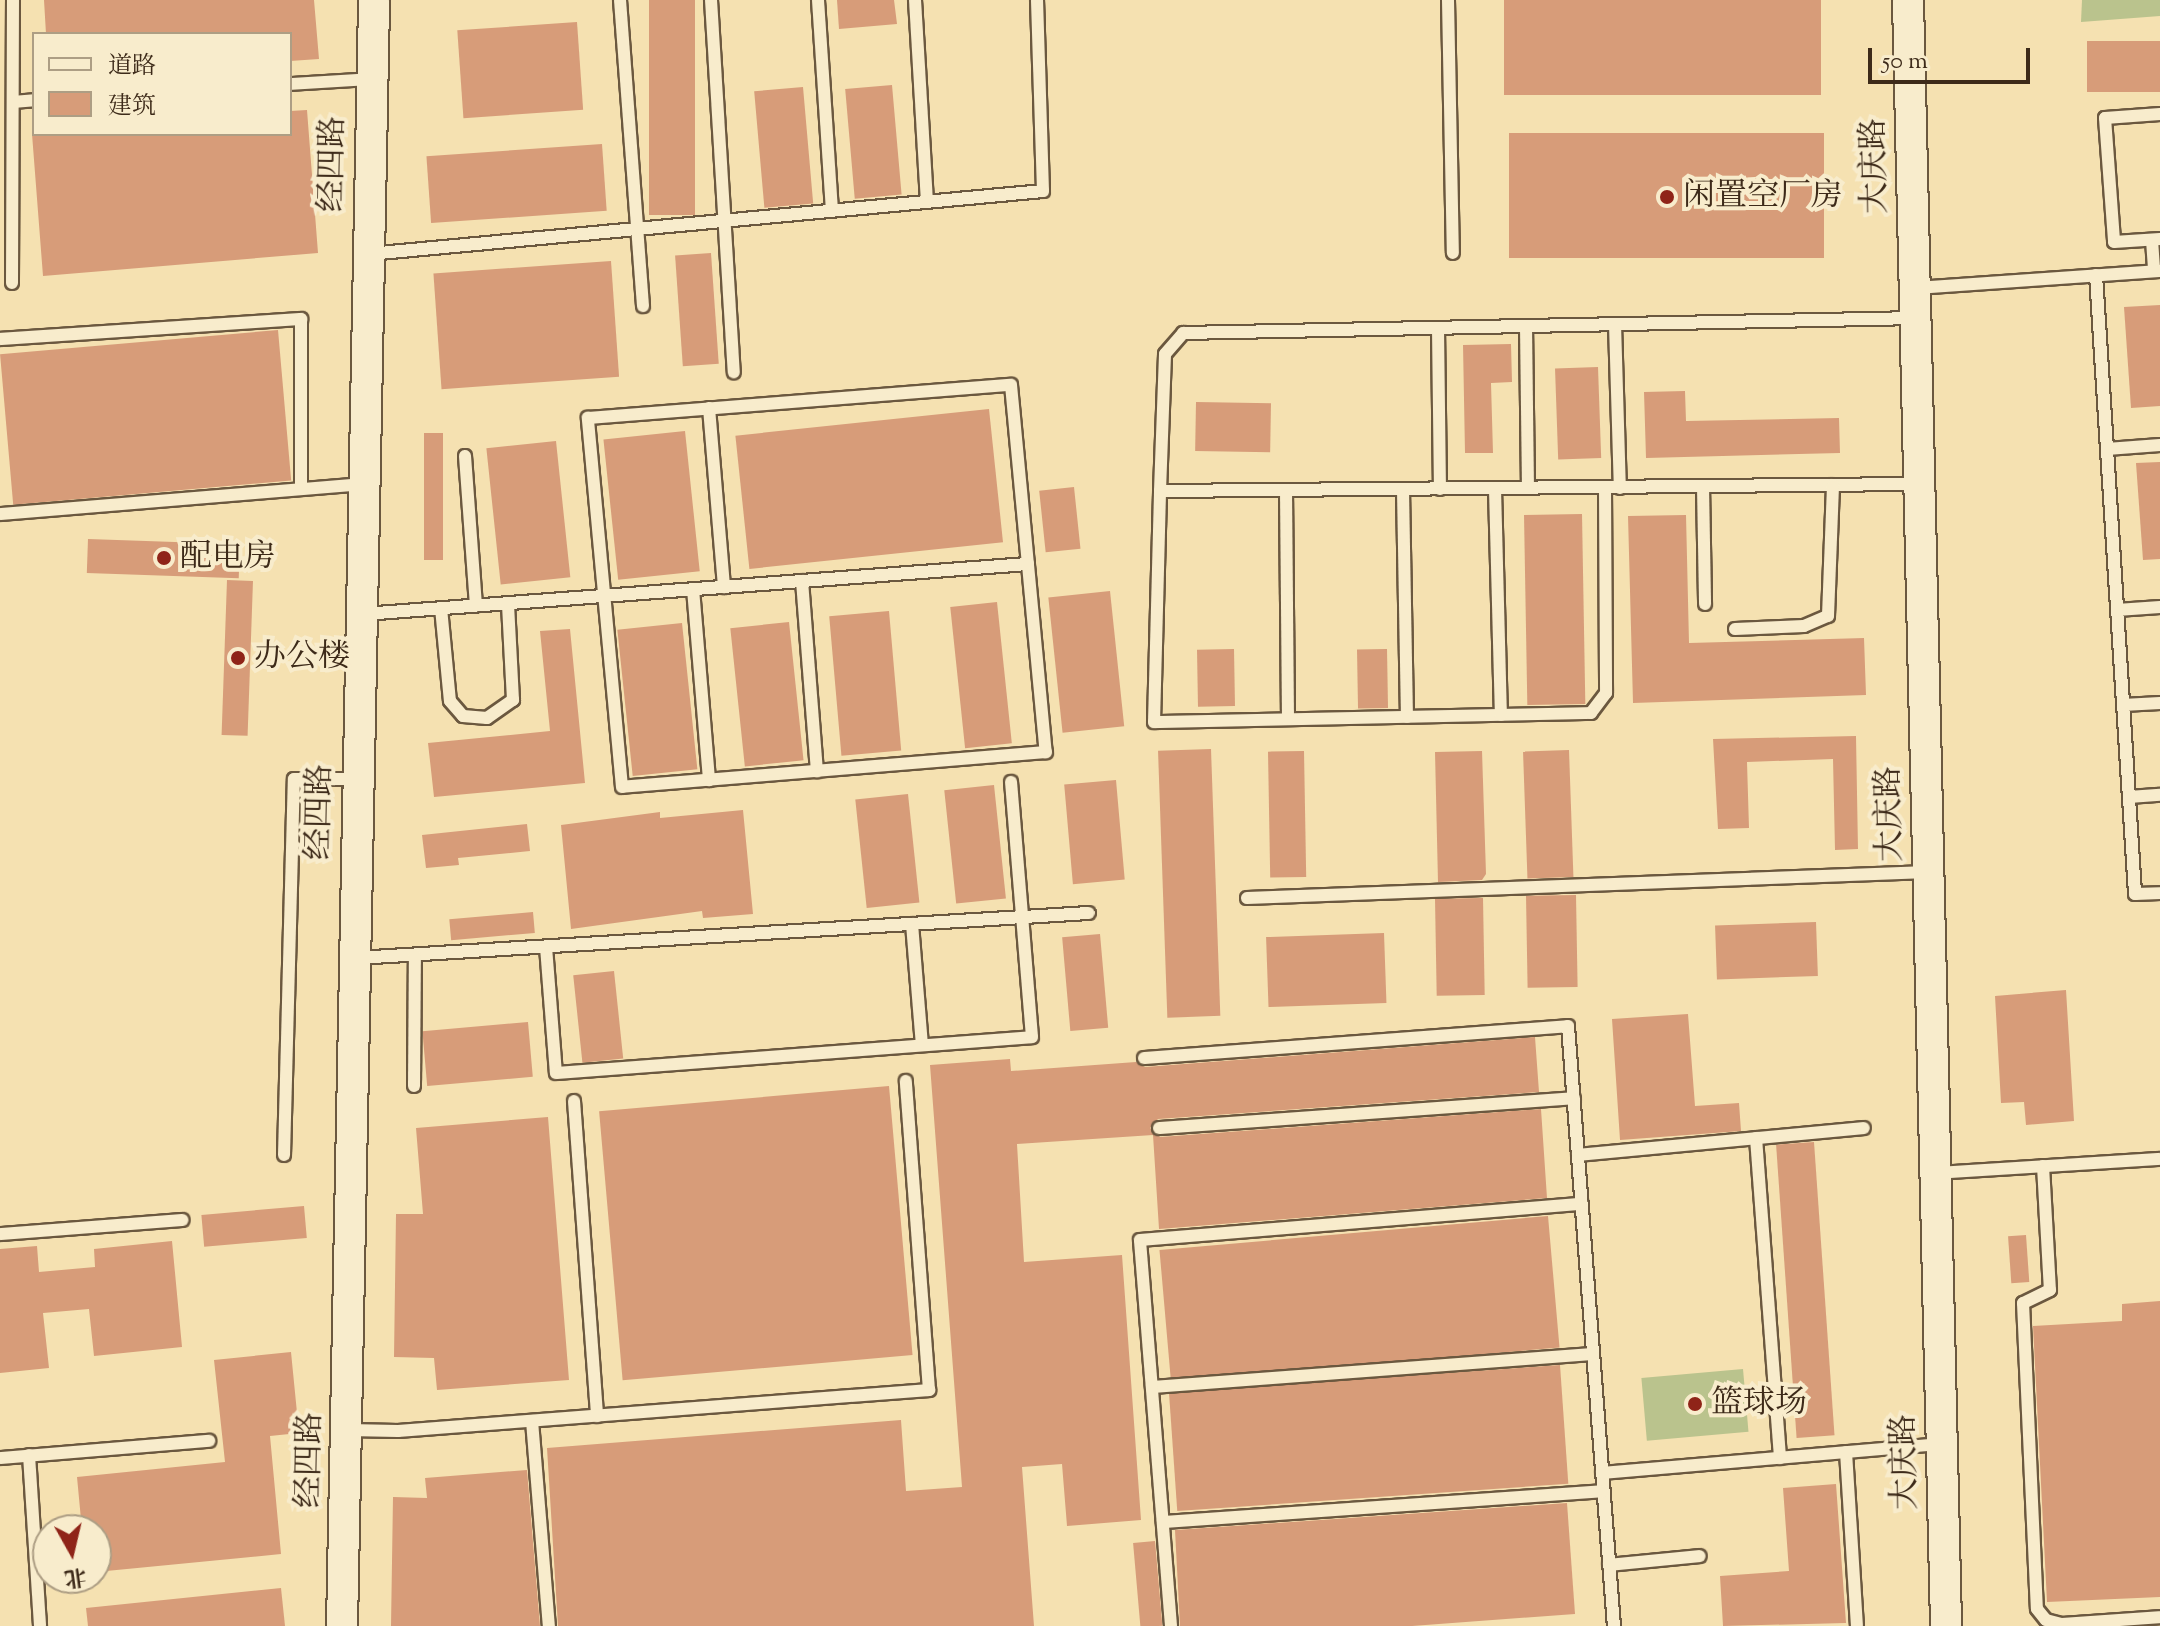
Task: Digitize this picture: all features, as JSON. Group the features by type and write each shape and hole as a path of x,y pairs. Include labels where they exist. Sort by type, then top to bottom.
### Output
{"street":[{"name":"经四路","path":"342,1626 374,0"},
{"name":"大庆路","path":"1908,0 1946,1626"}],"lane":[{"path":"12,283 13,0"},
{"path":"620,0 643,306"},
{"path":"711,0 734,372"},
{"path":"818,0 832,211"},
{"path":"915,0 927,202"},
{"path":"369,254 1043,191 1037,0"},
{"path":"1448,0 1453,253"},
{"path":"292,84 372,79"},
{"path":"13,102 32,100"},
{"path":"1915,288 2157,271 2156,239 2114,242 2105,118 2160,114"},
{"path":"2096,275 2135,894 2160,893"},
{"path":"1605,488 1606,693 1601,705 1591,713 1154,722 1165,354 1183,333 1915,318"},
{"path":"0,339 301,319 301,489"},
{"path":"1615,324 1620,488"},
{"path":"1526,326 1528,488"},
{"path":"1438,328 1440,489"},
{"path":"1011,385 1028,564 1046,752 622,787 588,418 1011,385"},
{"path":"709,408 724,587"},
{"path":"2107,449 2160,445"},
{"path":"465,456 476,606"},
{"path":"0,514 364,484"},
{"path":"1160,491 1919,484"},
{"path":"1735,629 1804,626 1828,616 1833,485"},
{"path":"1703,486 1705,604"},
{"path":"1495,489 1501,715"},
{"path":"1286,490 1288,719"},
{"path":"1403,490 1407,717"},
{"path":"361,614 1028,564"},
{"path":"802,581 817,771"},
{"path":"693,589 709,780"},
{"path":"441,608 450,701 463,716 487,718 513,700 508,603"},
{"path":"2117,610 2160,607"},
{"path":"2123,705 2160,703"},
{"path":"284,1155 294,779 358,779"},
{"path":"546,947 556,1073 1032,1037 1011,782"},
{"path":"2129,797 2160,795"},
{"path":"1247,898 1928,872"},
{"path":"355,958 1089,913"},
{"path":"912,924 922,1045"},
{"path":"414,1086 415,955"},
{"path":"1144,1058 1568,1026 1614,1626"},
{"path":"348,1430 532,1421 929,1390 906,1081"},
{"path":"1159,1128 1574,1098"},
{"path":"574,1101 597,1416"},
{"path":"1578,1155 1864,1128"},
{"path":"1756,1138 1780,1458"},
{"path":"1935,1173 2160,1159"},
{"path":"2043,1166 2050,1290 2023,1303 2037,1609 2046,1620 2061,1624 2160,1617"},
{"path":"1171,1626 1140,1240 1582,1204"},
{"path":"0,1234 182,1220"},
{"path":"1152,1387 1593,1354"},
{"path":"532,1421 549,1626"},
{"path":"0,1458 209,1441"},
{"path":"1602,1473 1942,1444"},
{"path":"1846,1452 1857,1626"},
{"path":"29,1455 40,1626"},
{"path":"1163,1522 1603,1491"},
{"path":"1609,1565 1700,1556"}],"green space":[{"path":"2082,0 2160,0 2160,16 2081,22"},
{"name":"篮球场","path":"1743,1369 1748,1432 1647,1441 1641,1378"}],"building":[{"path":"44,0 314,0 319,59 292,61 292,32 46,32"},
{"path":"649,0 695,0 695,215 649,215"},
{"path":"837,0 894,0 897,24 839,29"},
{"name":"闲置空厂房","path":"1504,0 1821,0 1821,95 1504,95"},
{"path":"577,22 583,110 463,118 457,30"},
{"path":"2087,41 2160,41 2160,92 2087,92"},
{"path":"892,85 902,195 855,199 845,89"},
{"path":"803,87 813,204 764,208 754,91"},
{"path":"307,110 318,253 43,276 32,136 292,136 292,111"},
{"name":"闲置空厂房","path":"1509,133 1824,133 1824,258 1509,258"},
{"path":"602,144 607,211 431,223 426,156"},
{"path":"711,253 719,364 683,366 675,256"},
{"path":"611,261 619,377 442,389 433,273"},
{"path":"2160,305 2160,406 2131,408 2124,307"},
{"path":"278,330 291,480 13,505 0,354"},
{"path":"1511,344 1512,382 1491,383 1493,453 1465,453 1463,345"},
{"path":"1598,367 1601,458 1558,459 1555,369"},
{"path":"1685,391 1686,421 1839,418 1840,453 1646,458 1644,392"},
{"path":"1196,402 1271,403 1270,452 1195,451"},
{"path":"989,409 1003,542 749,569 735,436"},
{"path":"685,431 700,571 618,580 603,440"},
{"path":"424,433 443,433 443,560 424,560"},
{"path":"556,441 570,577 501,585 486,448"},
{"path":"2160,462 2160,559 2143,560 2136,463"},
{"path":"1074,487 1080,549 1046,552 1039,491"},
{"path":"1582,514 1585,704 1527,705 1524,515"},
{"path":"1686,515 1689,643 1864,638 1866,695 1633,703 1628,516"},
{"name":"配电房","path":"88,539 240,544 239,578 87,573"},
{"name":"办公楼","path":"227,580 253,581 248,736 222,735"},
{"path":"1110,591 1124,726 1063,733 1048,597"},
{"path":"997,602 1012,743 965,748 950,607"},
{"path":"889,611 901,750 841,756 829,616"},
{"path":"789,622 804,760 745,766 730,628"},
{"path":"682,623 697,769 633,776 617,630"},
{"path":"570,629 585,783 434,797 428,743 550,731 540,631"},
{"path":"1234,649 1235,706 1198,707 1197,650"},
{"path":"1387,649 1388,708 1358,709 1357,650"},
{"path":"1856,736 1858,849 1835,850 1833,759 1747,762 1749,828 1718,829 1713,739"},
{"path":"1211,749 1220,1016 1167,1018 1158,751"},
{"path":"1569,750 1573,877 1527,879 1523,752"},
{"path":"1304,751 1306,877 1270,878 1268,752"},
{"path":"1482,751 1486,874 1482,880 1438,882 1435,752"},
{"path":"1116,780 1125,880 1073,884 1064,785"},
{"path":"994,785 1006,898 956,904 944,790"},
{"path":"908,794 919,902 867,908 855,800"},
{"path":"743,810 753,914 703,918 702,911 571,929 561,825 660,812 660,818"},
{"path":"527,824 530,851 458,858 459,865 426,868 422,835"},
{"path":"1576,895 1578,987 1528,988 1526,896"},
{"path":"1483,898 1485,995 1437,996 1435,899"},
{"path":"533,912 535,933 451,940 449,919"},
{"path":"1816,922 1818,976 1717,979 1715,926"},
{"path":"1384,933 1386,1003 1269,1007 1266,937"},
{"path":"1100,934 1108,1028 1070,1031 1062,937"},
{"path":"614,971 623,1059 582,1063 573,975"},
{"path":"2066,990 2074,1121 2026,1125 2024,1102 2001,1103 1995,996"},
{"path":"1688,1014 1695,1106 1739,1103 1741,1131 1620,1140 1612,1019"},
{"path":"528,1022 533,1077 427,1086 422,1031"},
{"path":"1535,1037 1539,1092 1158,1119 1150,1128 1160,1137 1541,1109 1547,1198 1159,1229 1153,1135 1017,1144 1024,1262 1122,1255 1141,1520 1067,1526 1062,1464 1022,1467 1034,1626 558,1626 547,1448 901,1420 906,1491 962,1487 930,1065 1010,1059 1011,1071 1136,1062 1145,1067"},
{"path":"889,1086 913,1355 623,1380 599,1111"},
{"path":"548,1117 569,1380 437,1390 434,1358 394,1357 396,1214 423,1214 416,1128"},
{"path":"1814,1142 1835,1435 1797,1438 1776,1145"},
{"path":"304,1206 307,1238 204,1247 201,1215"},
{"path":"1548,1216 1560,1347 1171,1381 1159,1250"},
{"path":"2026,1235 2029,1282 2011,1283 2008,1236"},
{"path":"172,1241 182,1347 94,1356 89,1309 43,1313 49,1368 0,1373 0,1249 37,1246 39,1272 95,1267 94,1249"},
{"path":"2160,1301 2160,1597 2047,1602 2033,1326 2122,1321 2122,1304"},
{"path":"291,1352 299,1433 270,1436 281,1554 112,1570 112,1514 80,1514 77,1477 225,1462 214,1360"},
{"path":"1560,1365 1568,1484 1177,1511 1169,1392"},
{"path":"527,1470 540,1626 391,1626 393,1497 427,1498 425,1478"},
{"path":"1836,1484 1846,1623 1723,1626 1720,1576 1789,1571 1783,1488"},
{"path":"1567,1503 1575,1614 1412,1626 1180,1626 1175,1530"},
{"path":"1155,1541 1162,1626 1140,1626 1133,1543"},
{"path":"281,1588 285,1626 88,1626 86,1608"}],"place":[{"name":"闲置空厂房","path":"1667,197"},
{"name":"配电房","path":"164,558"},
{"name":"办公楼","path":"238,658"},
{"name":"篮球场","path":"1695,1404"}]}
